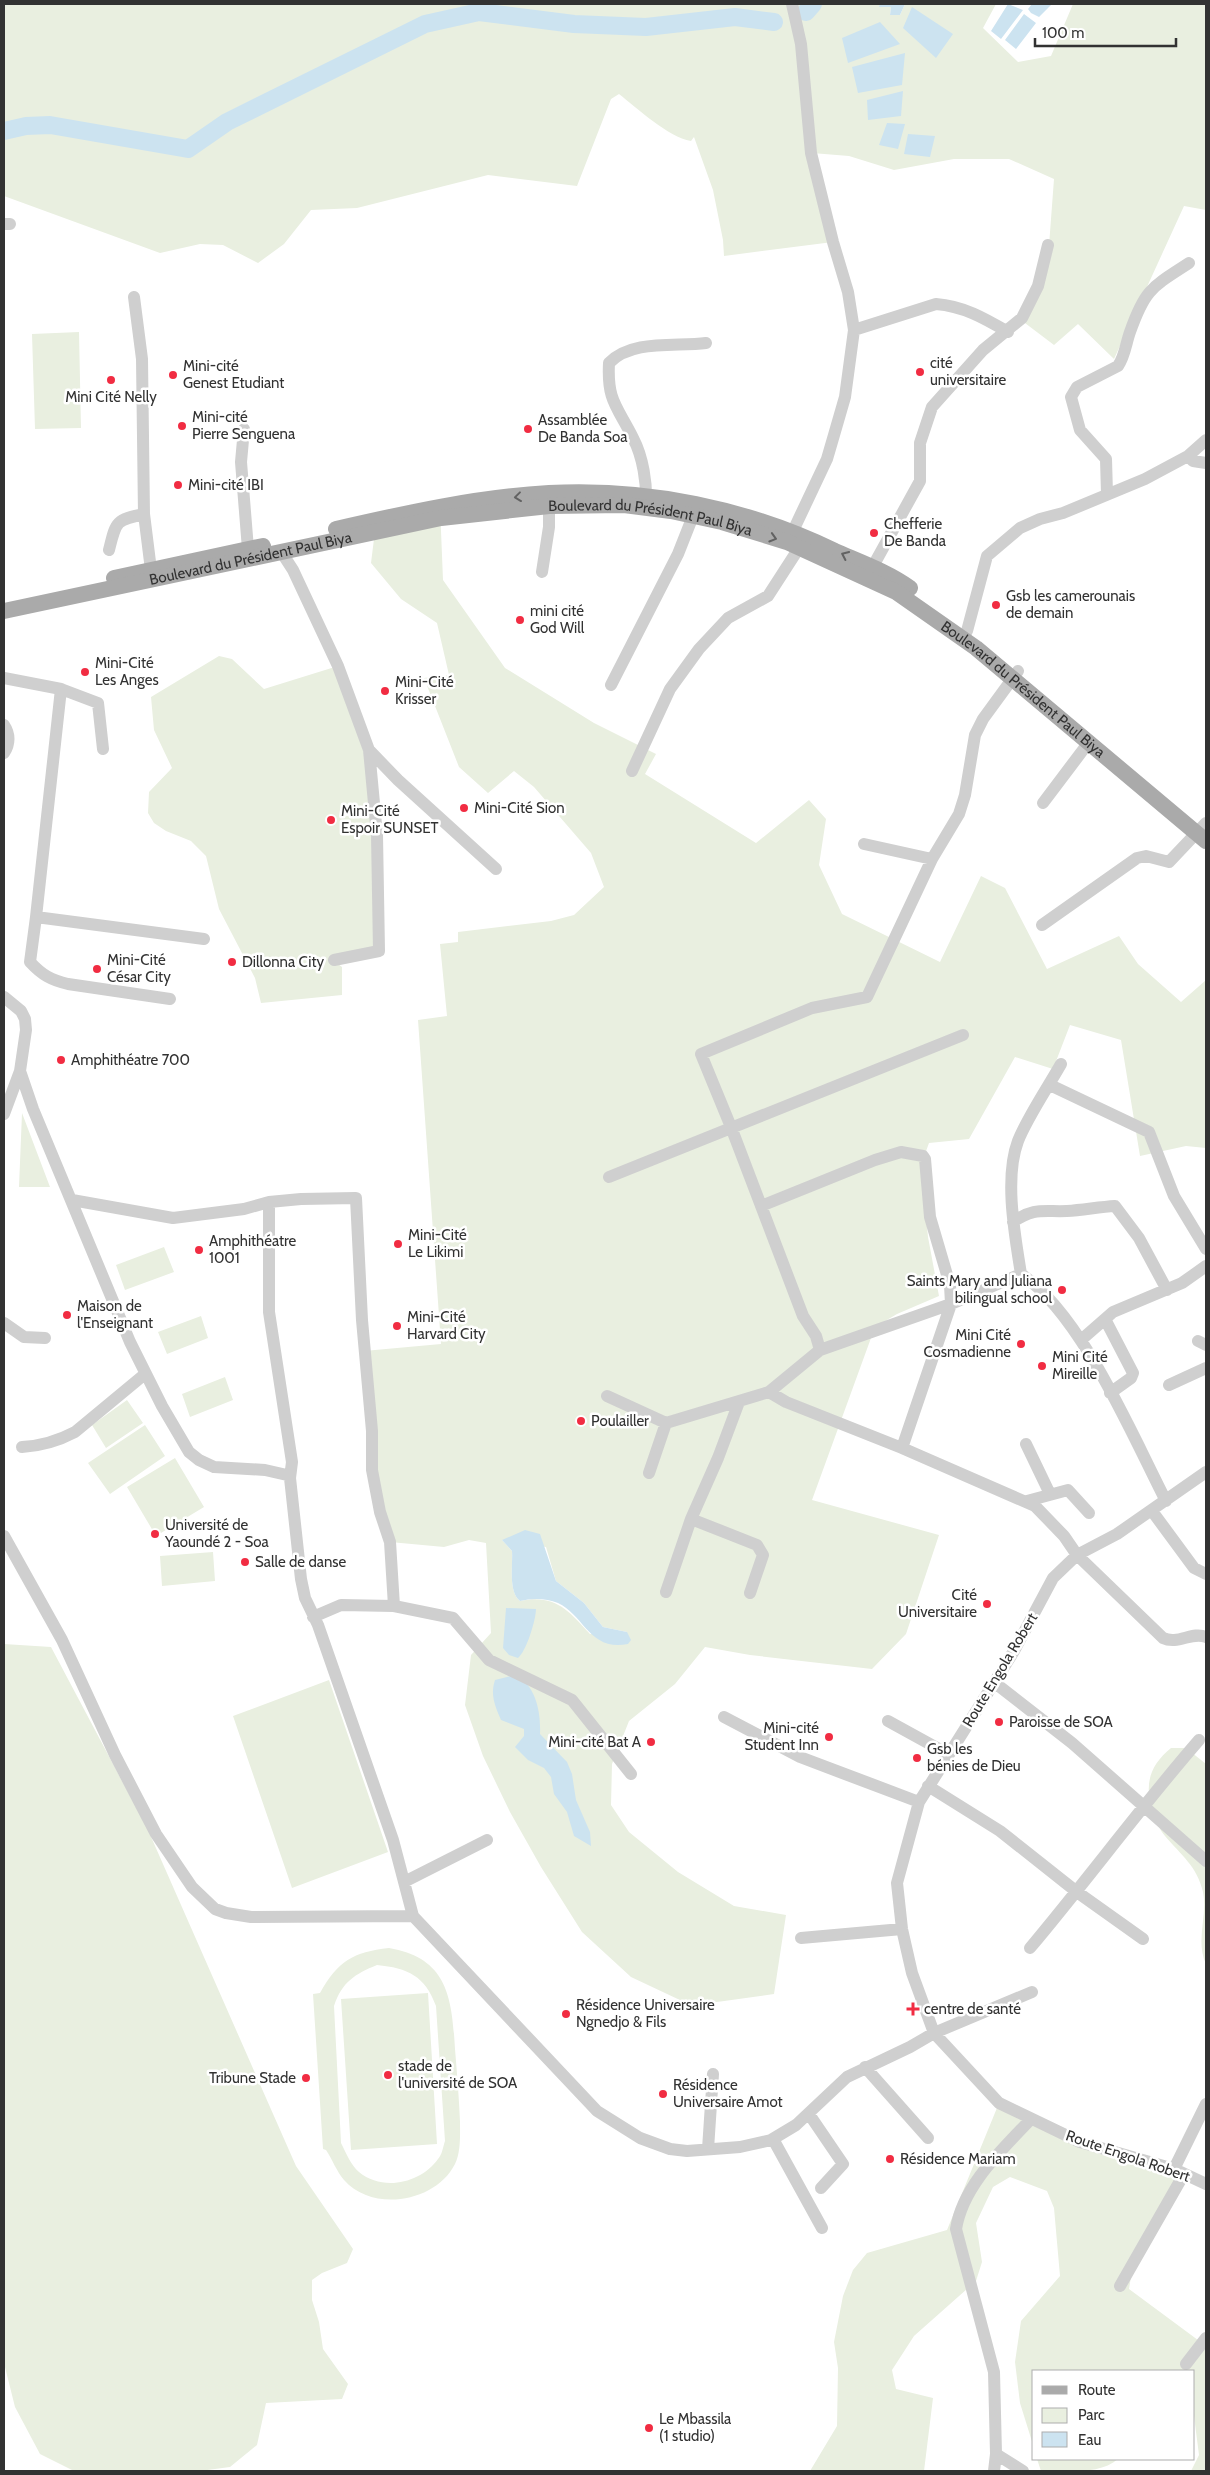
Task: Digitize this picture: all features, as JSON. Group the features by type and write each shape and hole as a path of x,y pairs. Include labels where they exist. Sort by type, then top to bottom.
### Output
{"main road":[{"name":"Boulevard du Président Paul Biya","path":"4,601 58,591 440,506 548,493 646,502 693,516 722,522 799,548 896,592 1015,674 1204,830"},
{"name":"Boulevard du Président Paul Biya","path":"4,611 441,518 549,506 624,505 672,498 794,531 903,584 967,631 1089,742 1204,830"}],"street":[{"path":"792,4 801,44 811,153 833,242 848,292 854,330 845,397 827,459 794,531"},
{"path":"872,568 920,481 920,443 932,407 983,350 1008,332 1024,315 1037,289 1048,245"},
{"path":"1108,494 1106,459 1080,430 1072,404 1073,391 1118,366 1140,306 1148,293 1154,286 1189,263"},
{"path":"134,297 142,360 144,514 151,570"},
{"path":"854,330 936,304 949,305 973,312 1008,332"},
{"path":"646,502 641,457 633,437 615,409 610,394 609,363 616,355 634,348 706,343"},
{"path":"244,429 242,462 248,549"},
{"path":"967,631 987,556 1025,524 1063,514 1145,479 1188,456 1206,440"},
{"path":"1188,456 1193,462 1206,463"},
{"path":"542,572 549,527 549,506"},
{"path":"109,550 116,524 122,519 144,514"},
{"path":"611,685 678,554 693,516"},
{"path":"632,771 670,689 699,649 728,618 768,596 799,548"},
{"path":"282,553 293,570 338,666 369,750 377,835 379,951 334,960"},
{"path":"820,1350 816,1336 803,1316 701,1054 812,1008 867,997 932,859 953,827 963,806 975,735 983,719 1015,674"},
{"path":"4,678 61,689 98,703 103,749"},
{"path":"61,689 30,962 40,973 51,980 170,999"},
{"path":"4,725 9,739 4,753"},
{"path":"1043,803 1089,742"},
{"path":"369,750 398,780 496,870"},
{"path":"1042,925 1137,858 1146,856 1169,862 1204,830"},
{"path":"864,844 932,859"},
{"path":"36,917 204,939"},
{"path":"4,1114 20,1071 26,1030 25,1019 21,1011 6,1002"},
{"path":"609,1177 963,1036"},
{"path":"1061,1064 1016,1146 1012,1189 1013,1222 1022,1274 1035,1284 1081,1340 1166,1501"},
{"path":"20,1071 33,1109 144,1374 178,1437 189,1452 198,1460 214,1467 265,1470 287,1475 290,1478"},
{"path":"1050,1084 1149,1132 1174,1196 1206,1249"},
{"path":"761,1206 875,1160 901,1152 923,1156 925,1159 930,1217 950,1285 951,1304 902,1448"},
{"path":"72,1200 173,1218 244,1209 269,1202 300,1199 356,1198 362,1320 372,1431 372,1470 380,1512 390,1542 394,1606"},
{"path":"269,1202 269,1312 292,1462 290,1478 301,1579 380,1802 413,1916 561,2074 604,2116 656,2145 688,2151 740,2147 785,2134 809,2114 832,2090 848,2077 865,2067 910,2047 934,2033 1032,1992"},
{"path":"1013,1222 1025,1213 1038,1210 1065,1211 1115,1206 1139,1238 1167,1290"},
{"path":"1081,1340 1113,1312 1182,1283 1206,1266"},
{"path":"607,1396 666,1423 739,1402 768,1392 820,1350 951,1304 1022,1274"},
{"path":"1105,1319 1133,1373 1130,1378 1110,1393"},
{"path":"4,1322 24,1337 45,1338"},
{"path":"1169,1385 1206,1368"},
{"path":"22,1447 35,1446 64,1438 75,1432 144,1374"},
{"path":"768,1392 786,1402 902,1448 1027,1501 1064,1536 1077,1555 1163,1638 1173,1641 1197,1635 1206,1637"},
{"path":"666,1592 691,1519 718,1458 739,1402"},
{"path":"649,1474 666,1423"},
{"path":"1026,1444 1050,1494"},
{"name":"Route Engola Robert","path":"1206,1472 1117,1534 1077,1555 1053,1578 995,1683 919,1802 897,1883 902,1930 912,1973 934,2033 999,2103 1080,2142 1179,2172 1206,2184"},
{"path":"1027,1501 1068,1490 1089,1513"},
{"path":"1152,1511 1194,1568 1206,1574"},
{"path":"691,1519 757,1545 762,1555 750,1593"},
{"path":"4,1536 62,1640 115,1755 156,1834 192,1886 215,1908 226,1913 251,1916 413,1916"},
{"path":"313,1617 340,1605 394,1606 454,1618 489,1660 572,1700 632,1774"},
{"path":"995,1683 1072,1743 1206,1860"},
{"path":"724,1717 800,1757 919,1802"},
{"path":"888,1721 948,1754"},
{"path":"1030,1948 1077,1892 1143,1805 1198,1740"},
{"path":"928,1786 1000,1830 1077,1892 1143,1939"},
{"path":"404,1882 487,1840"},
{"path":"800,1938 902,1930"},
{"path":"865,2067 928,2138"},
{"path":"708,2149 713,2074"},
{"path":"1120,2286 1179,2172 1206,2104"},
{"path":"809,2114 843,2164 821,2188"},
{"path":"994,2471 996,2454 994,2372 956,2229 960,2214 980,2177 1031,2119"},
{"path":"773,2139 822,2228"},
{"path":"1186,2364 1206,2338"},
{"path":"996,2454 1023,2471"}],"green space":[{"path":"4,4 880,4 880,6 891,7 890,15 900,15 905,4 996,4 983,28 1018,62 1051,56 1073,4 1206,4 1206,210 1184,206 1114,359 1078,324 1054,345 1017,317 1048,259 1054,179 1009,159 954,159 894,170 849,156 812,153 833,242 724,256 723,240 713,190 694,137 691,141 673,134 619,94 611,99 577,186 488,175 357,208 311,210 284,244 258,263 223,245 200,244 160,253 4,196"},
{"path":"79,332 81,428 35,429 32,334"},
{"path":"440,506 443,580 505,668 594,723 656,754 645,774 756,843 809,800 826,819 819,865 842,914 940,962 981,876 1005,888 1047,969 1119,936 1138,964 1181,1002 1206,980 1206,1148 1186,1146 1140,1156 1121,1040 1070,1025 1053,1069 1015,1057 969,1139 929,1143 921,1165 928,1237 939,1296 897,1314 875,1327 812,1500 939,1535 906,1634 872,1669 750,1655 705,1647 675,1684 629,1721 612,1764 611,1805 629,1832 678,1872 734,1906 786,1915 774,1994 717,2002 682,2001 631,1977 582,1932 541,1867 510,1812 483,1756 465,1705 471,1655 491,1633 486,1543 469,1540 444,1547 390,1542 380,1512 364,1351 441,1344 418,1020 447,1016 440,944 458,942 458,932 551,921 574,915 604,887 591,853 534,787 514,771 488,793 459,767 424,678 449,675 437,623 401,599 371,563 374,539","holes":["502,1540 546,1547 556,1581 584,1603 603,1627 627,1632 590,1634 560,1606 543,1600 520,1601 516,1597 512,1585 512,1551"]},
{"path":"219,656 232,659 264,689 338,666 367,744 379,951 334,961 342,967 342,995 261,1003 255,978 219,909 206,856 191,841 166,831 154,823 148,813 149,792 172,768 154,730 151,697"},
{"path":"22,1113 50,1187 19,1187"},
{"path":"164,1247 174,1272 125,1290 116,1265"},
{"path":"201,1316 208,1338 167,1354 158,1332"},
{"path":"225,1377 233,1400 190,1417 182,1394"},
{"path":"127,1400 143,1423 106,1448 92,1425"},
{"path":"145,1425 165,1456 110,1494 88,1463"},
{"path":"175,1458 204,1507 156,1536 127,1487"},
{"path":"213,1552 215,1581 162,1586 160,1556"},
{"path":"4,1644 51,1647 148,1830 296,2166 353,2249 347,2263 322,2273 312,2280 312,2300 319,2322 323,2349 348,2384 342,2399 266,2403 257,2445 230,2467 200,2471 74,2471 40,2454 15,2407 4,2363"},
{"path":"329,1680 388,1852 292,1888 233,1716"},
{"path":"1171,1748 1186,1748 1206,1764 1206,1964 1202,1946 1204,1901 1200,1883 1188,1861 1161,1831 1150,1802 1149,1785 1153,1769"},
{"path":"389,1948 409,1953 424,1961 435,1971 443,1983 448,1997 454,2030 460,2122 460,2143 457,2159 446,2177 434,2187 403,2199 371,2197 356,2190 344,2180 326,2150 323,2149 313,1994 320,1993 333,1973 348,1960 376,1950","holes":["377,1965 388,1966 414,1975 427,1987 436,2006 445,2141 438,2159 422,2174 412,2179 390,2183 379,2182 359,2172 351,2162 341,2143 334,2006 341,1991 350,1980"]},
{"path":"428,1993 437,2144 351,2150 341,1999"},
{"path":"999,2103 1080,2142 1182,2175 1134,2258 1129,2289 1206,2346 1206,2471 1191,2471 1199,2455 1195,2424 1195,2370 1032,2370 1032,2442 1020,2403 1015,2362 1021,2321 1060,2276 1054,2208 1047,2191 1010,2177 993,2187 976,2223 982,2262 976,2281 914,2336 892,2370 896,2389 933,2398 924,2471 810,2471 837,2426 838,2368 834,2342 843,2296 853,2270 867,2253 947,2230"},
{"path":"1037,2460 1117,2460 1102,2468 1092,2470 1041,2471"}],"water":[{"path":"880,4 905,4 900,15 890,15 891,7 879,7"},
{"path":"1008,4 1023,10 1001,39 991,31"},
{"path":"1032,4 1052,4 1039,17 1028,9"},
{"path":"912,7 953,34 936,58 903,28"},
{"path":"1024,14 1036,23 1016,49 1005,40"},
{"path":"880,22 900,44 848,63 842,38"},
{"path":"905,53 902,85 858,93 852,67"},
{"path":"903,91 901,116 868,120 867,100"},
{"path":"887,123 905,124 898,149 879,145"},
{"path":"908,134 935,136 930,157 904,154"},
{"path":"525,1530 540,1534 556,1581 584,1603 603,1627 627,1632 631,1640 628,1644 615,1645 605,1643 596,1638 575,1616 558,1603 539,1599 520,1601 516,1597 512,1585 512,1551 502,1540"},
{"path":"506,1608 536,1609 530,1635 518,1658 509,1655 503,1648"},
{"path":"515,1675 528,1685 536,1700 540,1734 567,1762 572,1774 576,1800 590,1832 591,1846 574,1836 567,1812 554,1794 551,1777 544,1768 528,1760 515,1747 524,1736 524,1729 501,1720 493,1696 495,1680"}],"waterway":[{"path":"806,12 813,4"},
{"path":"4,131 26,126 50,125 188,149 227,122 425,24 479,12 574,24 646,27 735,17 774,22"}],"place":[{"name":"cité universitaire","path":"920,372"},
{"name":"Mini-cité Genest Etudiant","path":"173,375"},
{"name":"Mini Cité Nelly","path":"111,380"},
{"name":"Mini-cité Pierre Senguena","path":"182,426"},
{"name":"Assamblée De Banda Soa","path":"528,429"},
{"name":"Mini-cité IBI","path":"178,485"},
{"name":"Chefferie De Banda","path":"874,533"},
{"name":"Gsb les camerounais de demain","path":"996,605"},
{"name":"mini cité God Will","path":"520,620"},
{"name":"Mini-Cité Les Anges","path":"85,672"},
{"name":"Mini-Cité Krisser","path":"385,691"},
{"name":"Mini-Cité Sion","path":"464,808"},
{"name":"Mini-Cité Espoir SUNSET","path":"331,820"},
{"name":"Dillonna City","path":"232,962"},
{"name":"Mini-Cité César City","path":"97,969"},
{"name":"Amphithéatre 700","path":"61,1060"},
{"name":"Mini-Cité Le Likimi","path":"398,1244"},
{"name":"Amphithéatre 1001","path":"199,1250"},
{"name":"Saints Mary and Juliana bilingual school","path":"1062,1290"},
{"name":"Maison de l'Enseignant","path":"67,1315"},
{"name":"Mini-Cité Harvard City","path":"397,1326"},
{"name":"Mini Cité Cosmadienne","path":"1021,1344"},
{"name":"Mini Cité Mireille","path":"1042,1366"},
{"name":"Poulailler","path":"581,1421"},
{"name":"Université de Yaoundé 2 - Soa","path":"155,1534"},
{"name":"Salle de danse","path":"245,1562"},
{"name":"Cité Universitaire","path":"987,1604"},
{"name":"Paroisse de SOA","path":"999,1722"},
{"name":"Mini-cité Student Inn","path":"829,1737"},
{"name":"Mini-cité Bat A","path":"651,1742"},
{"name":"Gsb les bénies de Dieu","path":"917,1758"},
{"name":"centre de santé","path":"913,2009"},
{"name":"Résidence Universaire Ngnedjo & Fils","path":"566,2014"},
{"name":"stade de l'université de SOA","path":"388,2075"},
{"name":"Tribune Stade","path":"306,2078"},
{"name":"Résidence Universaire Amot","path":"663,2094"},
{"name":"Résidence Mariam","path":"890,2159"},
{"name":"Le Mbassila (1 studio)","path":"649,2428"}]}
